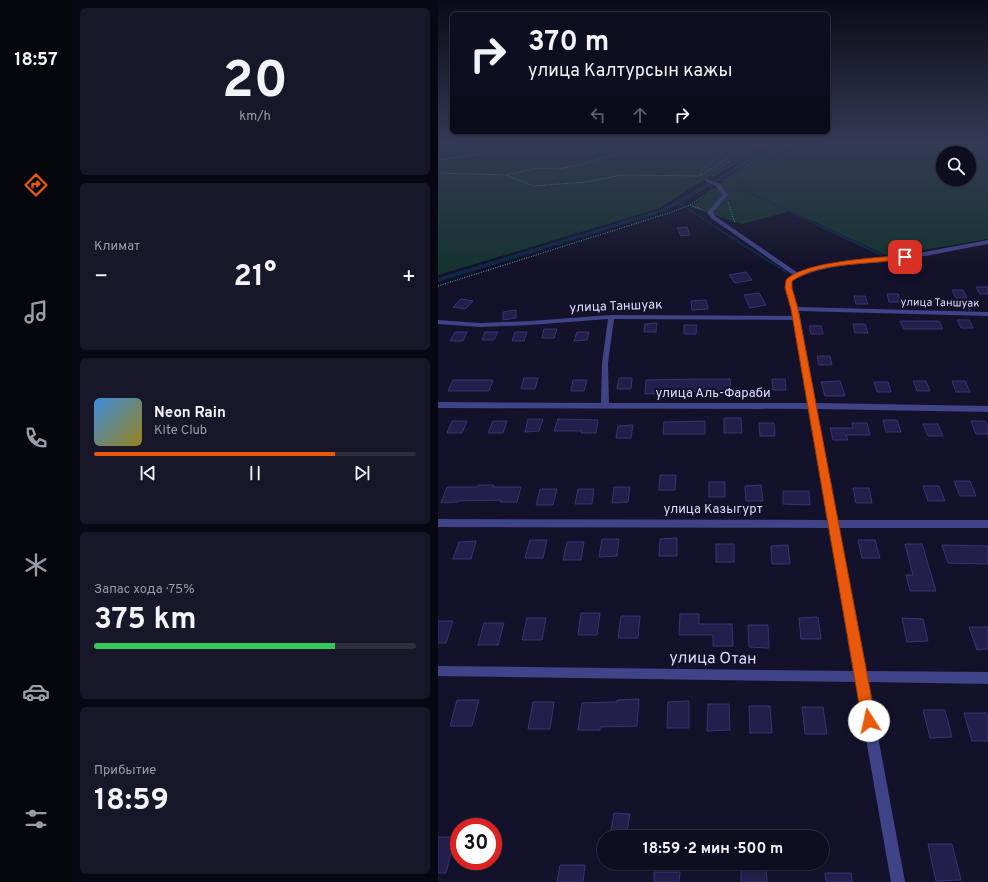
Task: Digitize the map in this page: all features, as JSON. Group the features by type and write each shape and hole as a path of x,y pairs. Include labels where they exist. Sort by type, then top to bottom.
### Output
{"street":[{"path":"714,183 718,185 726,195 710,212 713,217 797,275"},
{"path":"898,882 812,406 789,288 789,280 797,275 826,266 891,259 988,242"},
{"name":"улица Таншуак","path":"438,322 480,325 610,317 795,314 988,314"},
{"path":"605,406 605,363 610,317"},
{"name":"улица Аль-Фараби","path":"438,405 812,406 988,409"},
{"name":"улица Казыгурт","path":"438,523 988,524"},
{"name":"улица Отан","path":"438,671 988,678"}],"path":[{"path":"526,183 533,186 571,183"},
{"path":"438,286 688,206 721,183"},
{"path":"726,195 736,227 734,231"},
{"path":"690,205 710,212"}],"green space":[{"path":"438,183 699,183 658,209 438,275"},
{"path":"722,183 936,183 936,186 976,186 976,183 988,183 988,239 888,256 791,211 742,224 690,207"}],"building":[{"path":"687,227 690,235 681,236 677,228"},
{"path":"746,272 752,280 735,283 729,275"},
{"path":"976,287 988,287 988,294 980,294"},
{"path":"952,290 963,290 967,298 956,298"},
{"path":"759,293 766,305 750,308 744,295"},
{"path":"887,294 898,294 901,302 889,302"},
{"path":"854,296 865,296 868,304 856,304"},
{"path":"461,299 473,301 465,309 453,307"},
{"path":"706,300 708,309 692,310 691,301"},
{"path":"516,310 516,318 503,320 503,312"},
{"path":"957,320 969,320 973,328 961,328"},
{"path":"900,321 939,321 943,329 904,329"},
{"path":"657,323 656,332 644,332 645,324"},
{"path":"853,324 865,324 868,333 855,333"},
{"path":"684,325 697,325 696,334 684,334"},
{"path":"809,326 821,326 823,334 811,334"},
{"path":"544,329 557,329 554,338 542,338"},
{"path":"455,332 467,332 463,341 450,341"},
{"path":"485,332 498,332 494,340 482,340"},
{"path":"515,332 527,332 524,341 512,341"},
{"path":"577,332 589,332 587,340 574,341"},
{"path":"817,356 830,356 832,365 819,365"},
{"path":"524,378 538,378 535,389 521,389"},
{"path":"619,378 632,378 631,389 617,389"},
{"path":"730,379 732,393 709,394 709,391 645,394 646,380"},
{"path":"772,379 785,379 786,390 773,390"},
{"path":"453,380 493,380 489,391 448,391"},
{"path":"573,380 587,380 584,391 571,391"},
{"path":"840,381 845,396 825,396 821,382"},
{"path":"913,381 926,381 930,391 917,391"},
{"path":"952,381 965,381 970,392 956,392"},
{"path":"874,382 888,382 891,392 877,392"},
{"path":"724,418 741,418 742,433 724,433"},
{"path":"528,419 543,419 539,431 525,432"},
{"path":"558,419 598,420 596,433 581,433 582,431 554,431"},
{"path":"883,420 897,420 901,432 886,432"},
{"path":"452,421 467,421 462,433 447,433"},
{"path":"493,421 507,421 503,433 488,433"},
{"path":"705,421 705,434 663,434 664,422"},
{"path":"971,421 985,421 988,427 988,434 976,434"},
{"path":"759,423 774,423 775,436 760,436"},
{"path":"852,423 867,423 870,435 846,435 848,440 833,440 830,428 853,428"},
{"path":"923,424 938,424 943,436 928,436"},
{"path":"633,425 631,438 616,438 618,426"},
{"path":"660,475 676,475 675,490 659,490"},
{"path":"954,481 970,481 976,496 960,496"},
{"path":"709,482 725,482 725,497 709,497"},
{"path":"478,485 494,485 493,487 521,487 517,502 500,502 501,500 441,503 447,487 477,487"},
{"path":"761,485 763,501 746,501 745,486"},
{"path":"923,486 939,486 945,501 928,501"},
{"path":"614,487 630,487 628,502 612,503"},
{"path":"853,488 869,488 872,503 856,503"},
{"path":"540,489 557,489 553,505 536,505"},
{"path":"578,489 594,489 592,504 575,504"},
{"path":"783,491 809,491 810,505 783,504"},
{"path":"677,538 677,556 659,556 660,539"},
{"path":"602,539 619,539 617,556 599,557"},
{"path":"530,540 547,540 543,558 525,558"},
{"path":"858,540 875,540 880,558 862,558"},
{"path":"476,541 471,559 453,559 459,542"},
{"path":"567,542 584,542 581,560 563,560"},
{"path":"716,544 734,544 734,562 716,562"},
{"path":"905,544 922,544 936,591 910,591 906,575 913,575"},
{"path":"788,545 790,564 772,564 771,546"},
{"path":"942,545 988,546 988,564 948,563"},
{"path":"581,613 600,613 597,635 578,635"},
{"path":"680,614 699,614 699,624 732,624 733,646 713,646 713,635 679,635"},
{"path":"621,616 640,616 638,638 618,638"},
{"path":"818,617 821,639 801,639 799,618"},
{"path":"527,618 546,618 542,640 522,640"},
{"path":"902,618 923,619 928,641 907,642"},
{"path":"438,621 453,621 446,643 438,643"},
{"path":"484,623 504,623 498,645 478,645"},
{"path":"748,625 768,625 769,648 749,647"},
{"path":"969,627 988,627 988,649 977,650"},
{"path":"639,699 637,726 600,727 600,730 578,730 582,703 617,702 617,700"},
{"path":"457,700 479,700 472,726 450,726"},
{"path":"689,701 689,728 667,728 668,702"},
{"path":"533,702 554,702 550,729 528,729"},
{"path":"708,704 729,704 730,730 707,731"},
{"path":"749,706 770,706 772,733 750,733"},
{"path":"802,707 823,707 827,734 805,734"},
{"path":"923,710 945,710 952,737 930,738"},
{"path":"964,713 986,713 988,719 988,741 972,741"},
{"path":"614,813 630,814 627,830 611,830"},
{"path":"438,837 450,837 450,857 446,873 438,873"},
{"path":"928,844 952,844 961,880 936,881"},
{"path":"560,865 585,865 583,882 557,882"},
{"path":"741,870 766,870 767,882 741,882"},
{"path":"654,872 680,872 679,882 654,882"},
{"path":"825,873 851,873 852,882 826,882"}],"waterway":[{"path":"740,183 738,187 826,229"},
{"path":"438,280 664,210 709,184"},
{"path":"679,203 719,229"},
{"path":"717,228 786,272"},
{"path":"824,228 882,255"}],"route":[{"path":"869,721 795,309 789,288 789,280 797,275 826,266 905,257"}]}
